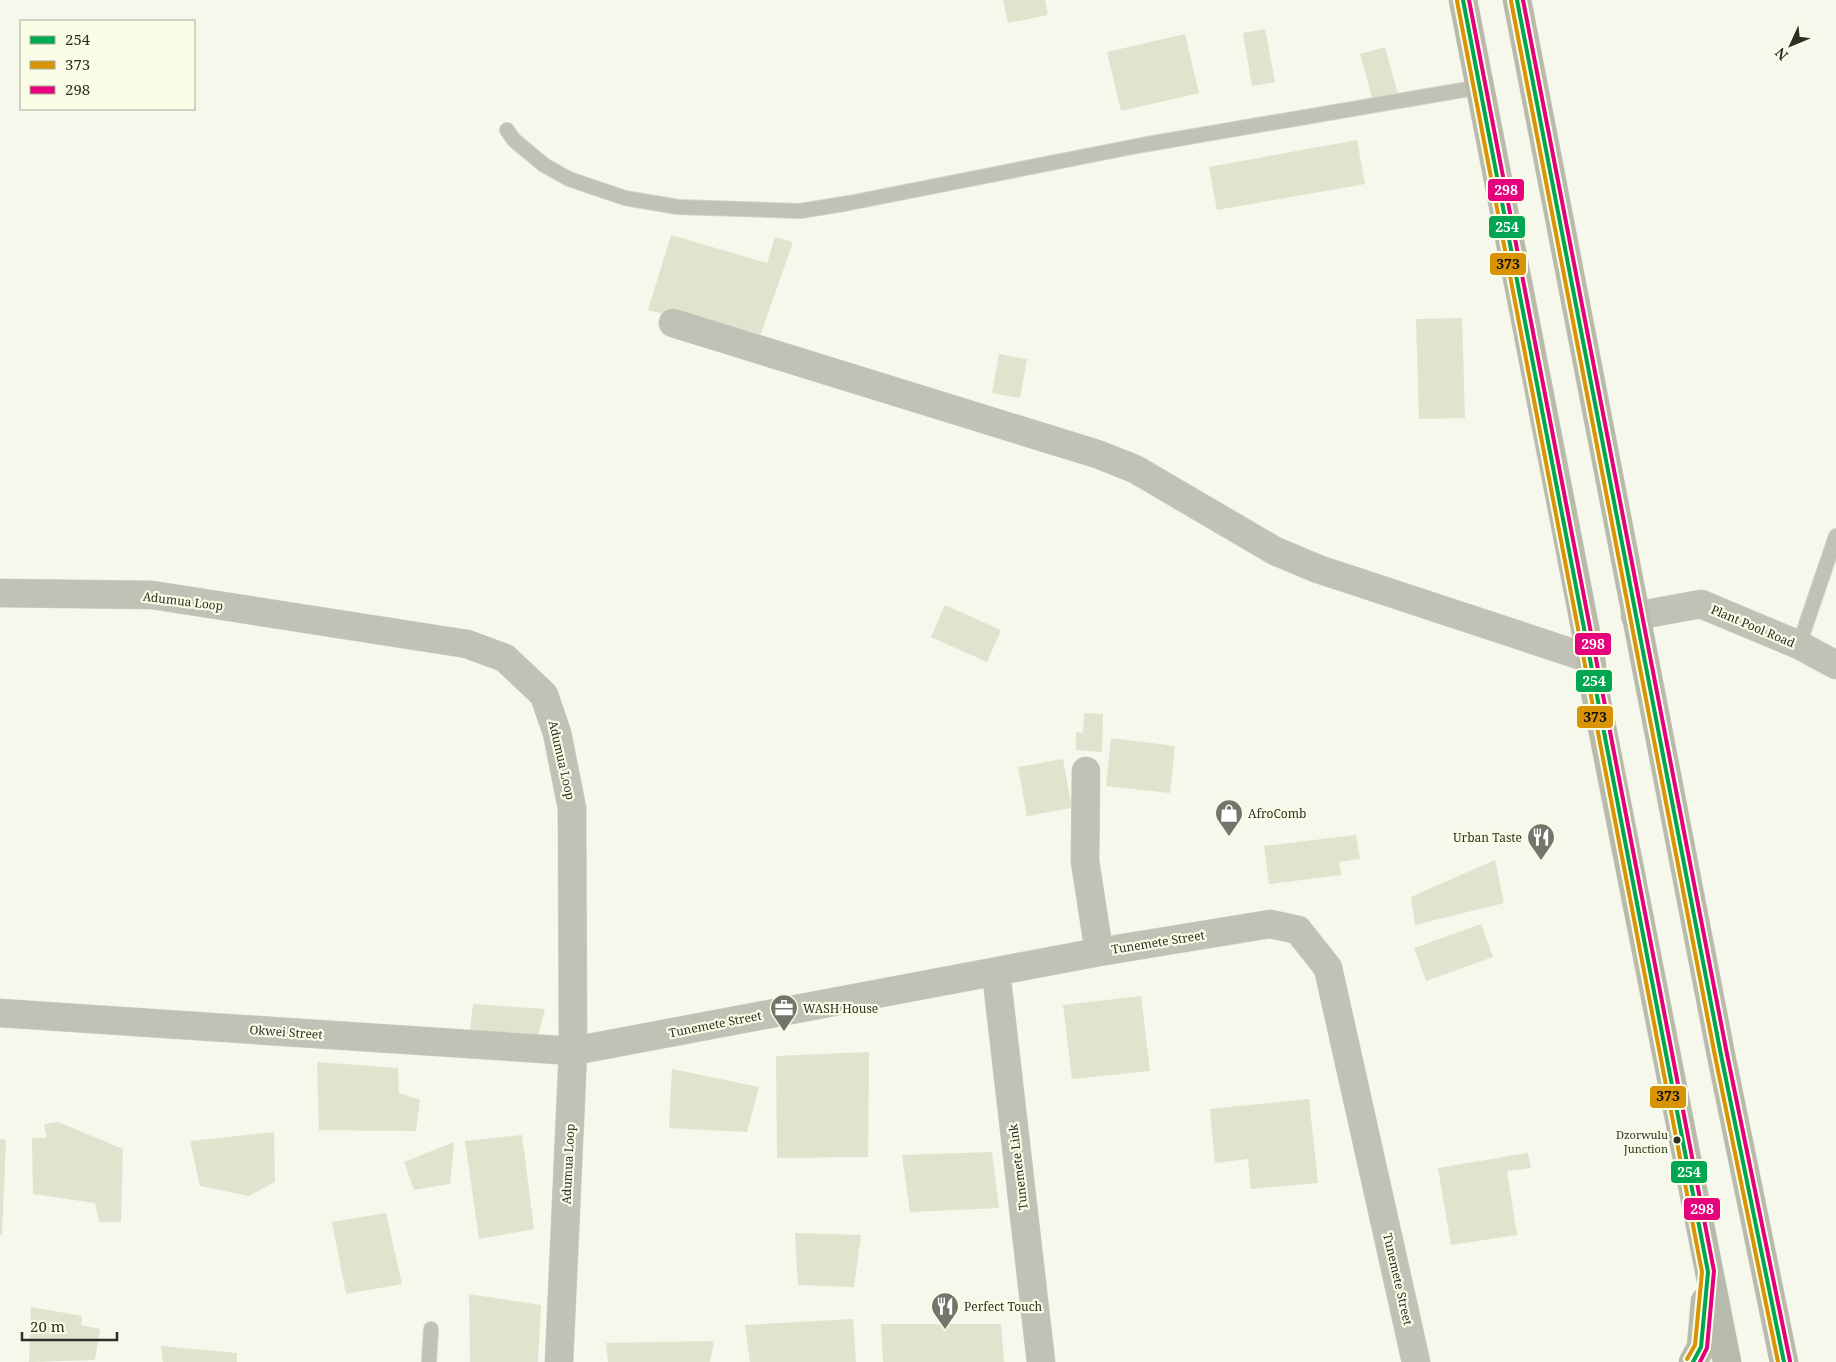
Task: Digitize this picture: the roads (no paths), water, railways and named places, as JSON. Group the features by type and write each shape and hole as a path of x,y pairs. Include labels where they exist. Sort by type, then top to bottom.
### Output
{"main road":[{"path":"1463,0 1591,659 1595,692 1727,1362"},
{"path":"1517,0 1723,1065 1784,1362"},
{"path":"1693,1362 1701,1347 1708,1272"}],"street":[{"path":"673,323 1097,454 1135,469 1275,550 1318,569 1591,659"},
{"name":"Adumua Loop","path":"0,593 152,595 467,644 505,658 544,695 558,733 572,808 573,1050 559,1362"},
{"name":"Plant Pool Road","path":"1635,616 1702,604 1799,645 1836,665"},
{"path":"1086,771 1085,861 1099,952"},
{"name":"Tunemete Street","path":"573,1050 1099,952 1270,924 1298,930 1328,968 1416,1362"},
{"name":"Tunemete Link","path":"996,972 1041,1362"},
{"name":"Okwei Street","path":"0,1013 573,1050"}],"lane":[{"path":"507,130 514,140 544,165 569,179 625,198 678,207 800,211 1142,145 1480,87"},
{"path":"1799,645 1836,536"},
{"path":"429,1362 431,1329"}],"place":[{"name":"AfroComb","path":"1229,837"},
{"name":"Urban Taste","path":"1541,861"},
{"name":"WASH House","path":"784,1032"},
{"name":"Dzorwulu Junction","path":"1677,1140"},
{"name":"Perfect Touch","path":"945,1330"}]}
